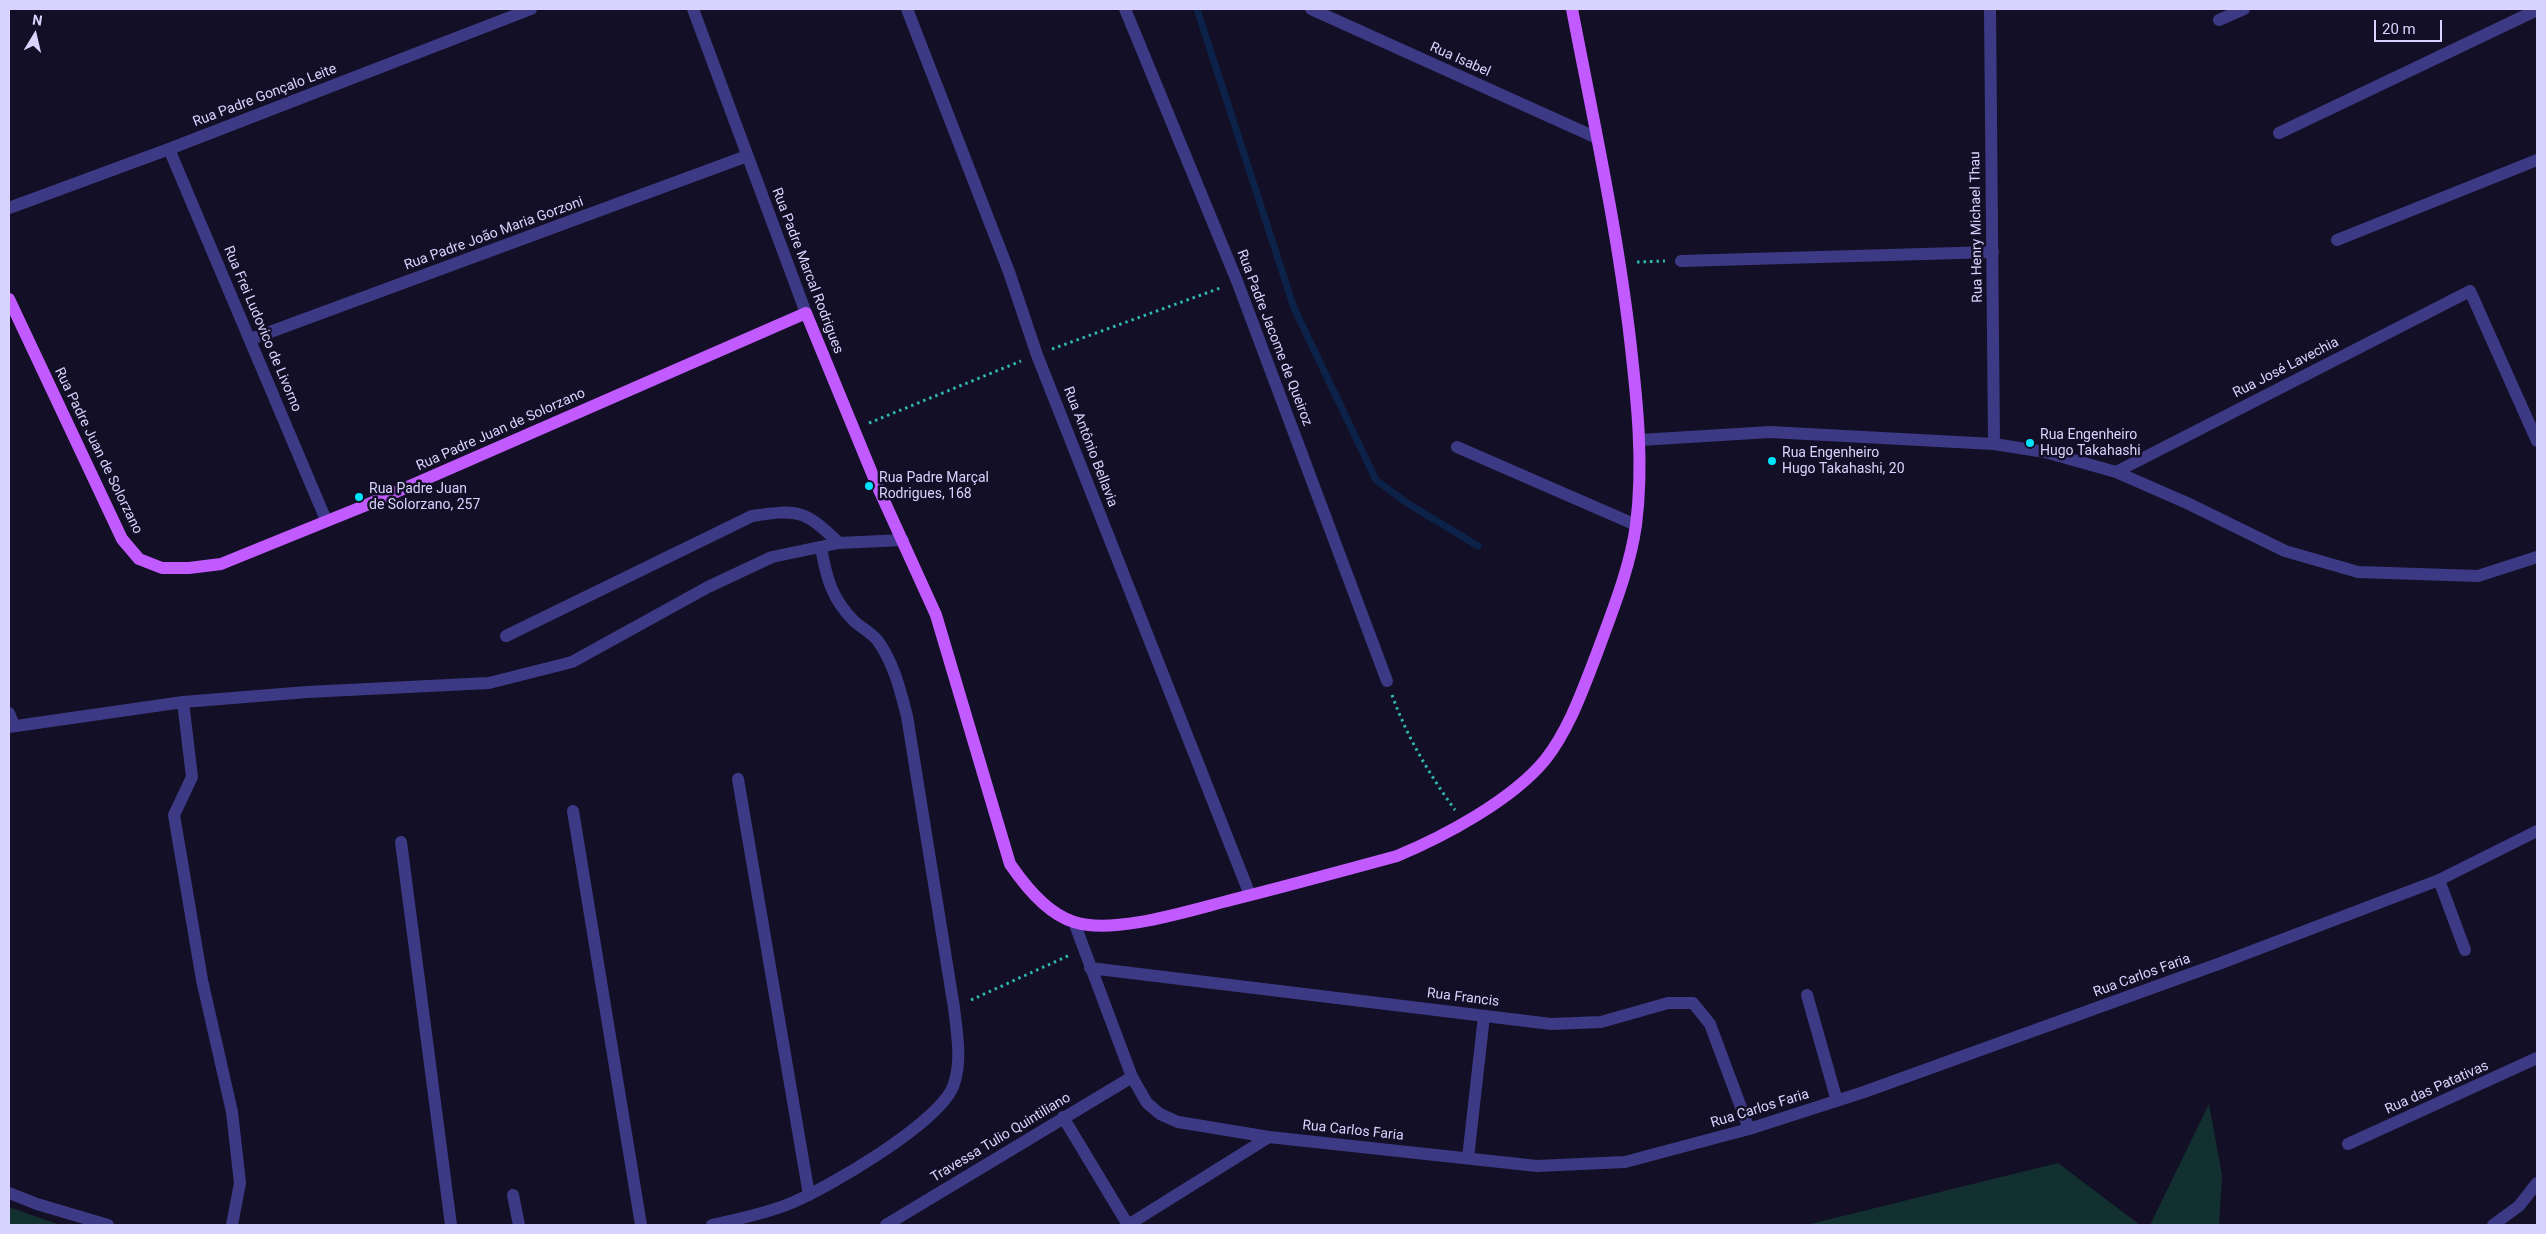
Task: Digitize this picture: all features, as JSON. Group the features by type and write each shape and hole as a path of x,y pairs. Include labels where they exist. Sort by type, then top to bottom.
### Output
{"main road":[{"path":"1074,922 1110,926 1160,918 1397,856 1435,840 1464,823 1515,788 1544,760 1566,728 1602,639 1627,562 1636,525 1640,440 1621,263 1572,9"},
{"name":"Rua Padre Juan de Solorzano","path":"9,299 122,539 139,559 162,568 189,568 221,564 373,502 806,313"},
{"name":"Rua Padre Marcal Rodrigues","path":"806,313 936,615 1010,864 1021,880 1051,909 1074,922"}],"street":[{"name":"Rua Padre Gonçalo Leite","path":"9,208 169,149 531,9"},
{"name":"Rua Padre Marcal Rodrigues","path":"693,9 806,313"},
{"name":"Rua Antônio Bellavia","path":"907,9 1009,272 1037,355 1250,895"},
{"name":"Rua Padre Jacome de Queiroz","path":"1125,9 1237,281 1387,681"},
{"name":"Rua Isabel","path":"1310,9 1597,138"},
{"name":"Rua Henry Michael Thau","path":"1990,9 1994,444"},
{"path":"2220,20 2244,9"},
{"path":"2280,133 2537,10"},
{"name":"Rua Frei Ludovico de Livorno","path":"169,149 326,520"},
{"name":"Rua Padre João Maria Gorzoni","path":"251,339 747,156"},
{"path":"2336,240 2537,160"},
{"path":"1681,261 1992,252"},
{"name":"Rua José Lavechia","path":"2116,472 2470,291 2537,442"},
{"path":"1640,440 1770,432 1994,444 2045,452 2116,472 2187,503 2284,551 2358,572 2478,576 2537,557"},
{"path":"1457,447 1636,525"},
{"path":"506,636 752,516 779,512 797,513 813,519 839,543"},
{"path":"9,712 12,726 182,702 307,692 489,683 572,662 744,569 772,557 839,543 903,540"},
{"path":"712,1225 754,1215 809,1195 897,1142 939,1105 954,1085 959,1051 954,1008 907,716 895,672 877,640 855,622 836,601 826,578 821,547"},
{"path":"182,702 192,777 174,815 202,980 232,1112 240,1183 232,1225"},
{"path":"738,779 809,1195"},
{"path":"573,812 641,1225"},
{"name":"Rua Carlos Faria","path":"1074,922 1132,1077 1147,1103 1160,1114 1178,1122 1269,1137 1538,1166 1625,1162 1749,1129 1837,1101 2221,963 2439,880 2537,831"},
{"path":"401,842 451,1225"},
{"path":"2439,880 2465,950"},
{"name":"Rua Francis","path":"1090,968 1550,1024 1601,1022 1668,1003 1693,1003 1710,1024 1749,1129"},
{"path":"1807,995 1837,1101"},
{"path":"1468,1158 1484,1016"},
{"name":"Rua das Patativas","path":"2348,1144 2537,1058"},
{"name":"Travessa Tulio Quintiliano","path":"886,1225 1132,1077"},
{"path":"1063,1117 1128,1225 1269,1137"},
{"path":"2493,1225 2519,1206 2537,1183"},
{"path":"9,1193 37,1204 108,1225"},
{"path":"513,1195 518,1225"}],"path":[{"path":"1621,263 1681,261"},
{"path":"855,429 1037,355 1237,281"},
{"path":"1387,681 1404,727 1436,785 1464,823"},
{"path":"954,1008 1083,950"}],"green space":[{"path":"2209,1104 2222,1175 2219,1225 2150,1225"},
{"path":"2058,1163 2140,1225 1806,1225"},
{"path":"9,1207 60,1225 9,1225"}],"waterway":[{"path":"1197,9 1294,308 1376,480 1407,503 1478,546"}],"place":[{"name":"Rua Engenheiro Hugo Takahashi","path":"2030,443"},
{"name":"Rua Engenheiro Hugo Takahashi, 20","path":"1772,461"},
{"name":"Rua Padre Marçal Rodrigues, 168","path":"869,486"},
{"name":"Rua Padre Juan de Solorzano, 257","path":"359,497"}]}
